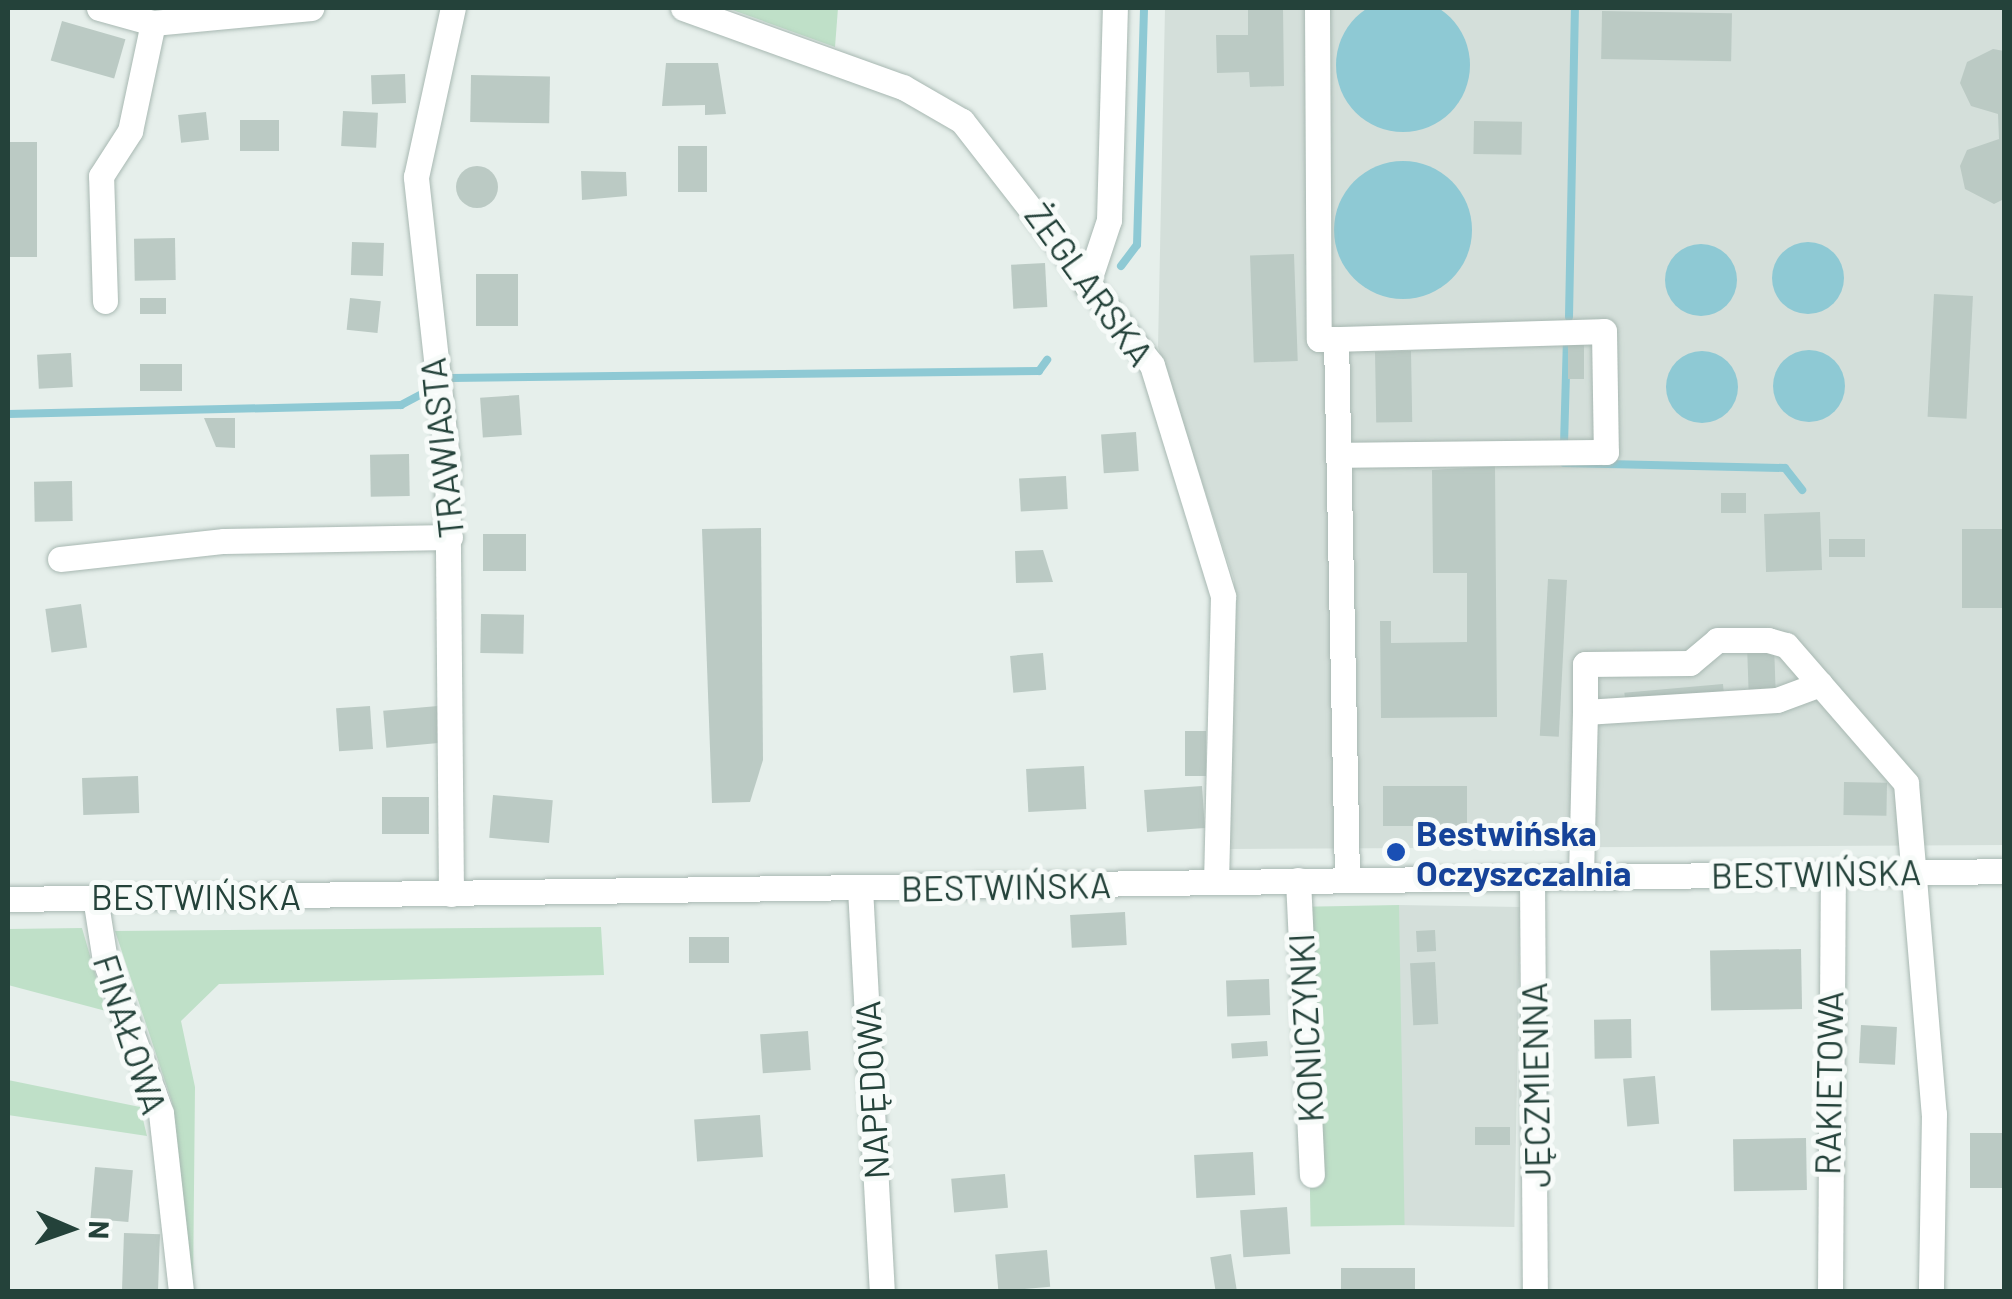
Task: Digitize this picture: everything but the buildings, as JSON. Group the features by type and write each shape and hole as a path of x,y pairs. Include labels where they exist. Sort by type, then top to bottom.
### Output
{"street":[{"path":"100,8 153,23 312,8"},
{"name":"TRAWIASTA","path":"451,894 450,538 416,177 453,8"},
{"name":"ŻEGLARSKA","path":"682,8 903,87 962,121 1152,365 1217,562 1216,882"},
{"path":"1087,286 1109,220 1115,8"},
{"path":"1316,8 1319,338 1604,331 1606,452 1338,455"},
{"path":"104,301 101,176 130,131 153,23"},
{"path":"1336,339 1347,879"},
{"path":"60,559 224,541 450,538"},
{"path":"1581,876 1586,664 1690,663 1717,640 1786,644 1906,783 1917,872 1934,1114 1931,1292"},
{"path":"1585,712 1777,700 1820,684"},
{"name":"BESTWIŃSKA","path":"8,898 2004,871"},
{"name":"RAKIETOWA","path":"1830,1292 1833,874"},
{"name":"JĘCZMIENNA","path":"1532,878 1536,1292"},
{"name":"KONICZYNKI","path":"1298,880 1312,1175"},
{"name":"NAPĘDOWA","path":"860,888 882,1292"},
{"name":"FINAŁOWA","path":"95,897 105,961 161,1114 180,1292"}],"shaded area":[{"path":"1165,8 2004,8 2004,845 1228,849 1234,580 1158,347"},
{"path":"1399,905 1520,907 1514,1227 1393,1225"}],"green space":[{"path":"727,8 838,8 835,47"},
{"path":"1399,905 1405,1225 1311,1227 1305,907"},
{"path":"601,927 604,975 219,984 181,1021 195,1087 193,1291 172,1102 115,931"},
{"path":"82,928 106,1011 8,985 8,929"},
{"path":"8,1080 140,1107 147,1136 8,1115"}],"water":[{"path":"1403,-2 1429,3 1451,17 1465,39 1470,65 1465,91 1451,113 1429,127 1403,132 1377,127 1355,113 1341,91 1336,65 1341,39 1355,17 1377,3"},
{"path":"1403,161 1429,166 1452,181 1467,204 1472,230 1467,256 1452,279 1429,294 1403,299 1377,294 1354,279 1339,256 1334,230 1339,204 1354,181 1377,166"},
{"path":"1808,242 1833,253 1844,278 1833,303 1808,314 1783,303 1772,278 1783,253"},
{"path":"1701,244 1726,255 1737,280 1726,305 1701,316 1676,305 1665,280 1676,255"},
{"path":"1809,350 1835,360 1845,386 1835,412 1809,422 1783,412 1773,386 1783,360"},
{"path":"1702,351 1727,362 1738,387 1727,412 1702,423 1677,412 1666,387 1677,362"}],"waterway":[{"path":"1121,266 1137,245 1144,8"},
{"path":"1569,317 1575,8"},
{"path":"1564,445 1567,340"},
{"path":"451,378 1039,371 1047,360"},
{"path":"8,414 401,405 422,394"},
{"path":"1564,463 1785,468 1802,490"}],"place":[{"name":"Bestwińska Oczyszczalnia","path":"1396,852"}]}
